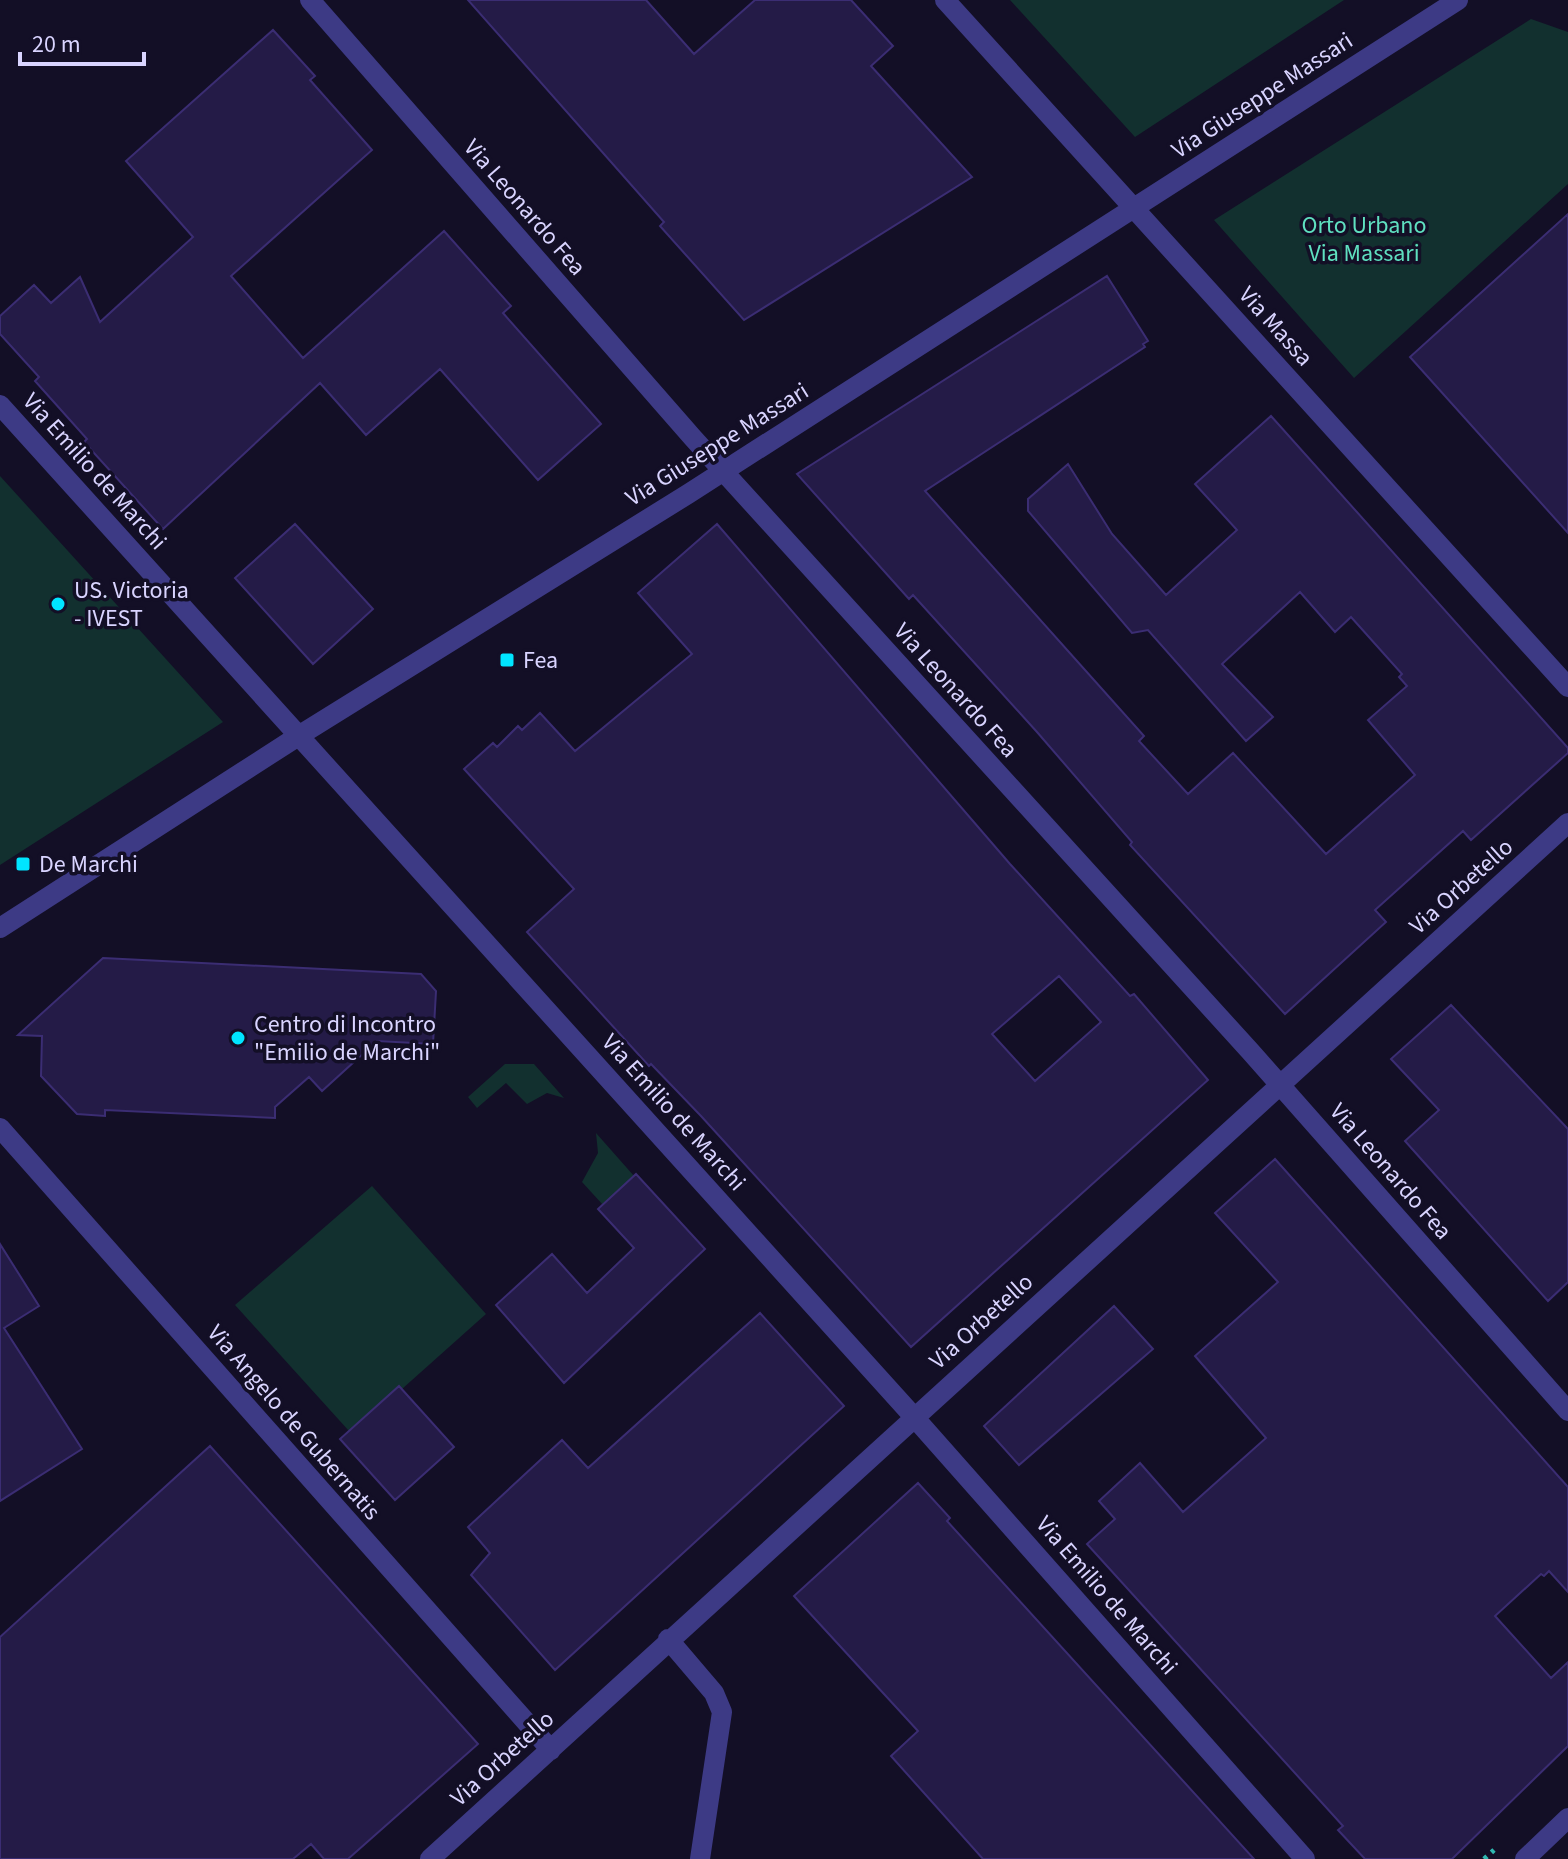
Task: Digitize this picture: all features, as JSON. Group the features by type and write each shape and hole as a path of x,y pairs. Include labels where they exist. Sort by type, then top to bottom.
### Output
{"street":[{"name":"Via Leonardo Fea","path":"310,0 723,471 1280,1085 1568,1411"},
{"name":"Via Massa","path":"945,0 1568,687"},
{"name":"Via Giuseppe Massari","path":"0,928 300,735 723,471 1458,0"},
{"name":"Via Emilio de Marchi","path":"0,405 914,1417 1305,1859"},
{"name":"Via Orbetello","path":"430,1859 668,1639 1568,823"},
{"name":"Via Angelo de Gubernatis","path":"0,1128 551,1750"},
{"path":"668,1639 714,1693 722,1712 700,1859"},
{"path":"1525,1859 1568,1818"}],"green space":[{"path":"1010,0 1344,0 1135,137"},
{"name":"Orto Urbano Via Massari","path":"1531,19 1568,32 1568,184 1354,378 1214,220"},
{"name":"US. Victoria - IVEST","path":"0,476 223,722 0,865"},
{"path":"505,1064 534,1064 564,1098 547,1093 527,1104 506,1083 477,1108 468,1097"},
{"path":"596,1133 634,1176 603,1205 582,1182 598,1153"},
{"path":"372,1186 486,1314 402,1389 349,1431 235,1305"}],"building":[{"path":"468,0 646,0 694,54 755,0 851,0 893,46 871,66 972,177 744,320 660,226 664,222"},
{"path":"273,30 315,76 310,80 372,150 231,276 303,358 444,231 511,306 503,313 601,424 538,480 440,369 366,435 320,383 163,529 84,442 87,439 35,381 39,377 0,334 0,316 34,285 51,303 80,277 100,322 193,237 126,161"},
{"path":"1568,214 1568,533 1410,357"},
{"path":"1107,276 1148,341 1143,344 1145,347 925,491 1144,736 1139,741 1188,794 1233,753 1326,854 1415,775 1368,720 1407,686 1399,677 1402,674 1351,617 1335,632 1300,592 1222,664 1273,717 1246,741 1148,630 1132,633 1028,511 1028,499 1068,464 1112,534 1166,595 1237,530 1195,484 1271,416 1568,748 1568,753 1471,840 1463,831 1375,910 1386,922 1285,1014 1130,845 1132,842 1037,732 913,595 909,599 797,474"},
{"path":"295,524 373,609 313,664 235,578"},
{"path":"717,524 1010,864 1130,996 1134,994 1208,1080 911,1347 701,1116 651,1064 649,1066 527,932 574,889 464,769 493,743 497,747 518,726 522,730 540,713 575,751 692,654 638,593","holes":["1059,976 1101,1022 1035,1081 992,1034"]},
{"name":"Centro di Incontro \"Emilio de Marchi\"","path":"103,958 421,974 436,991 433,1044 377,1041 322,1091 309,1077 275,1107 275,1118 105,1110 105,1116 77,1114 41,1076 42,1036 18,1035"},
{"path":"1451,1005 1568,1129 1568,1282 1548,1301 1405,1141 1439,1110 1391,1059"},
{"path":"1275,1159 1568,1487 1568,1592 1549,1571 1544,1576 1541,1574 1495,1616 1551,1678 1568,1662 1568,1746 1452,1859 1365,1859 1338,1830 1343,1826 1087,1544 1115,1519 1099,1501 1140,1463 1183,1512 1266,1438 1195,1356 1278,1282 1215,1213"},
{"path":"636,1174 705,1249 564,1383 496,1305 552,1254 587,1293 634,1248 598,1209"},
{"path":"0,1244 39,1306 4,1328 82,1449 0,1501"},
{"path":"1114,1306 1153,1349 1019,1465 984,1426"},
{"path":"760,1313 844,1406 555,1670 471,1575 490,1553 468,1527 562,1440 588,1468"},
{"path":"399,1386 454,1447 395,1500 340,1439"},
{"path":"210,1446 478,1744 348,1859 324,1859 311,1844 293,1859 0,1859 0,1637"},
{"path":"918,1483 950,1518 947,1521 1254,1859 983,1859 891,1756 918,1731 794,1596"}],"place":[{"name":"US. Victoria - IVEST","path":"58,604"},
{"name":"Fea","path":"507,660"},
{"name":"De Marchi","path":"23,864"},
{"name":"Centro di Incontro \"Emilio de Marchi\"","path":"238,1038"}]}
